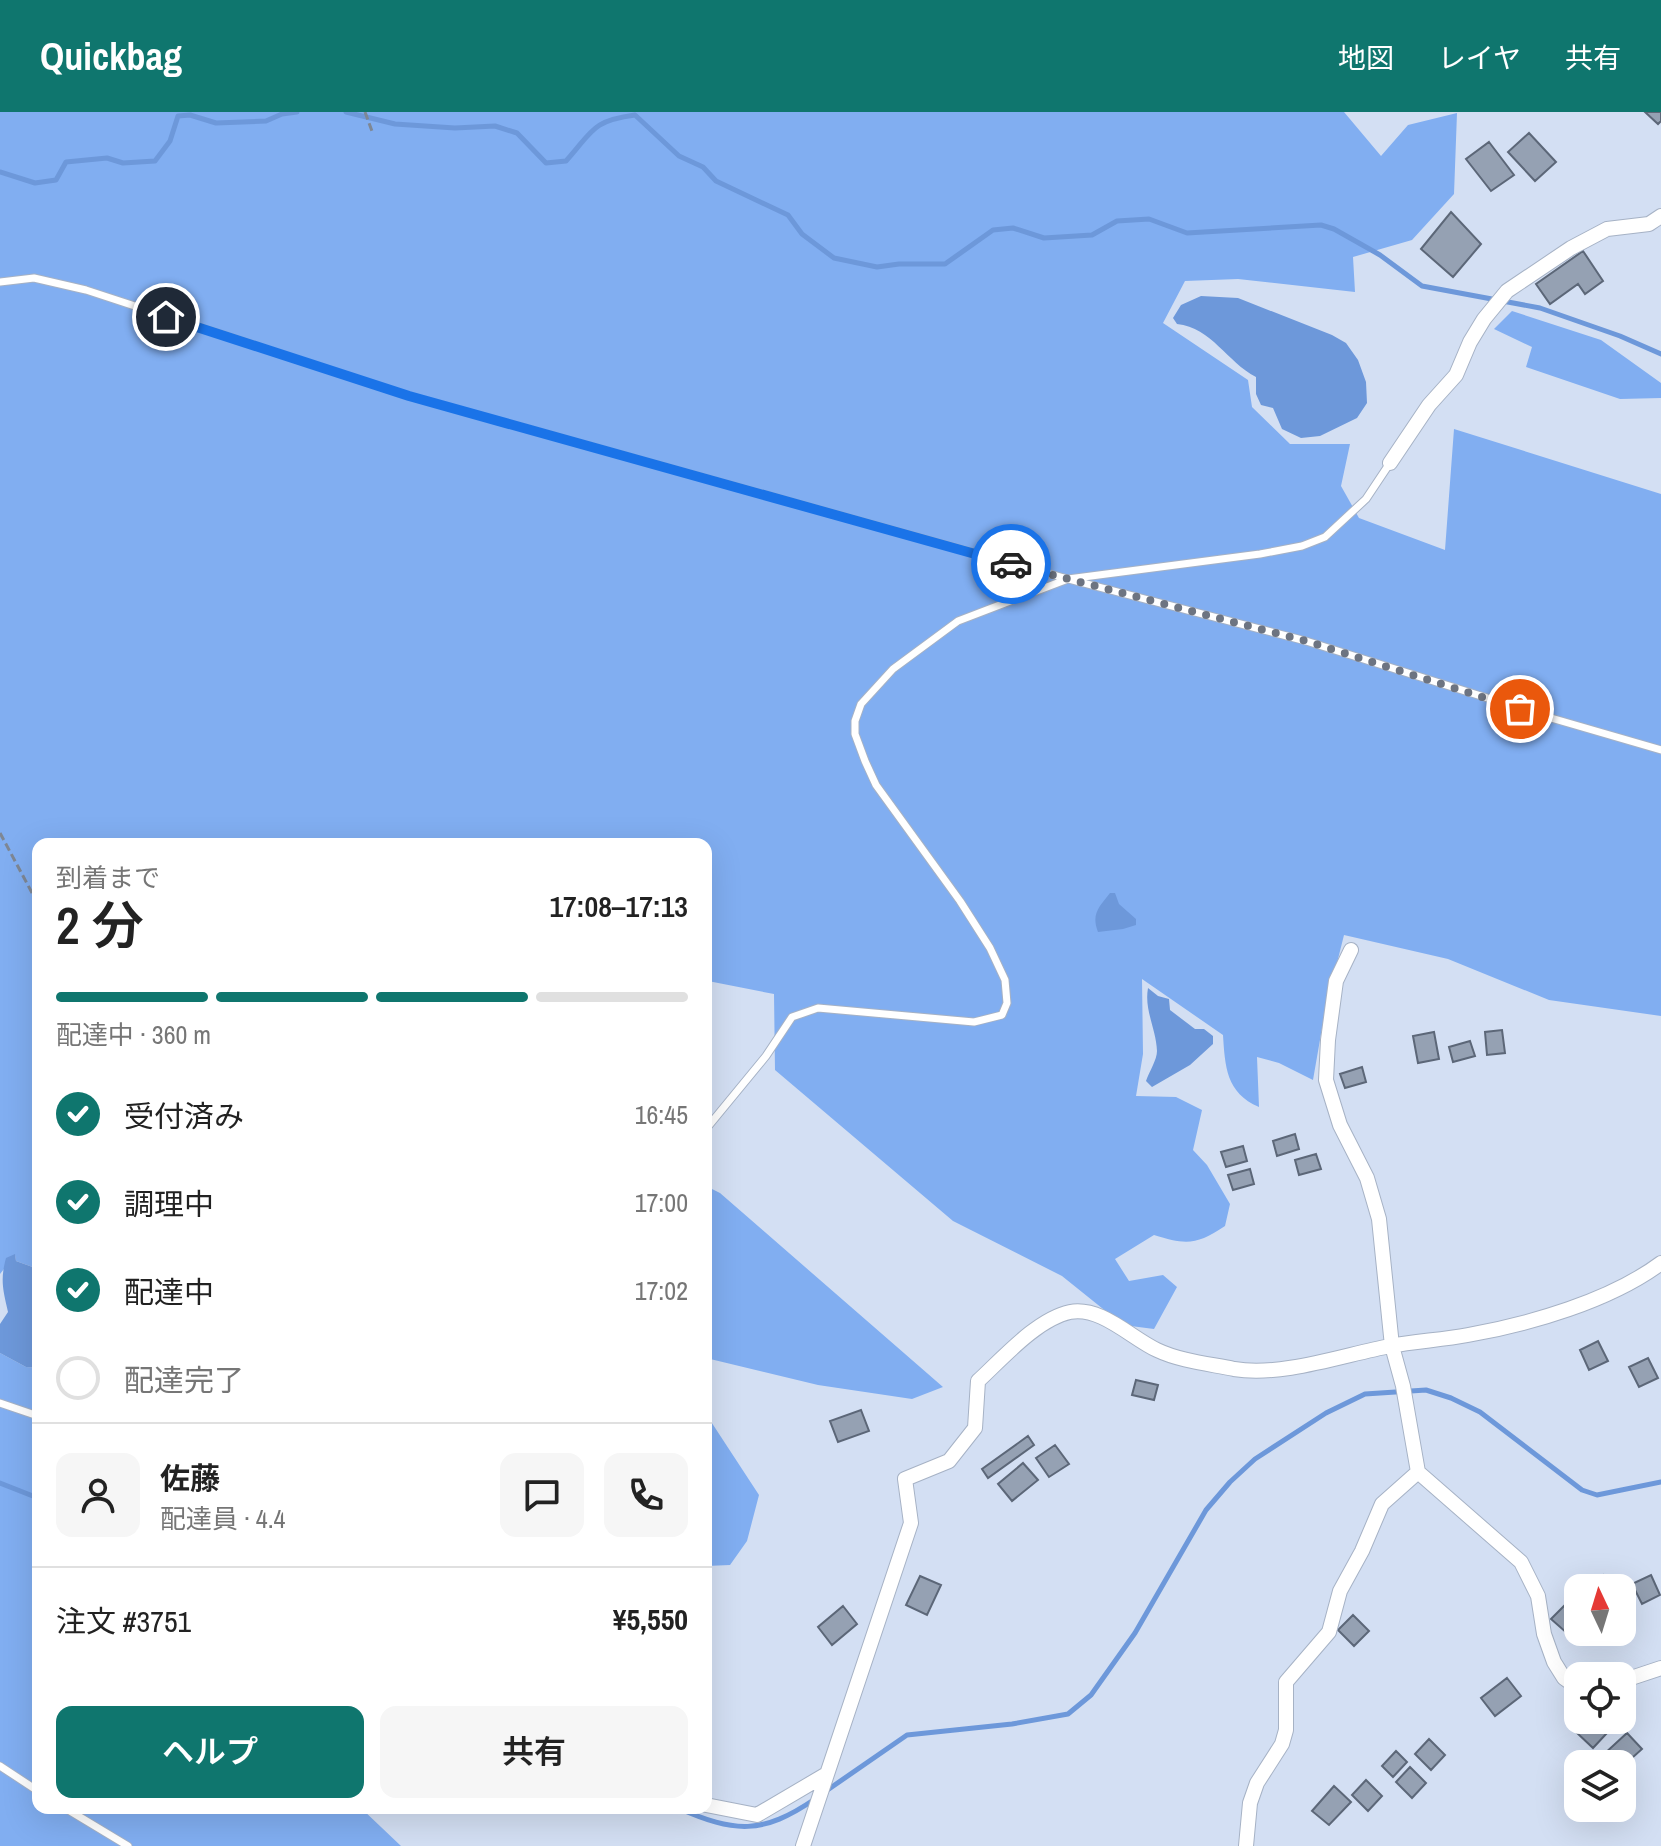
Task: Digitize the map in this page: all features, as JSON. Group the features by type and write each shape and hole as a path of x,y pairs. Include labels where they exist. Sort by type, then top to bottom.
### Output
{"street":[{"path":"1390,463 1429,405 1456,375 1470,342 1507,291 1571,248 1607,229 1649,224 1661,216"},
{"path":"1351,950 1336,981 1326,1080 1340,1125 1367,1178 1379,1219 1392,1346 1403,1386 1418,1472 1521,1562 1538,1596 1544,1634 1554,1662 1564,1678"},
{"path":"803,1846 911,1523 905,1479 949,1461 975,1428 978,1381 1047,1320 1071,1312 1088,1313 1121,1327 1158,1351 1239,1370 1285,1368 1392,1346 1470,1335 1533,1320 1621,1286 1661,1263"},
{"path":"1246,1846 1250,1803 1257,1783 1282,1744 1286,1730 1286,1682 1329,1632 1340,1591 1362,1551 1382,1504 1418,1472"},
{"path":"1636,1676 1661,1668"},
{"path":"712,1806 757,1815 825,1775"}],"lane":[{"path":"0,282 34,278 86,290 409,396 1068,579 1306,641 1661,750"},
{"path":"712,1122 766,1056 792,1017 818,1008 974,1022 1002,1015 1007,1003 1005,980 990,948 876,785 855,734 855,721 861,704 893,669 958,621 1068,579 1260,554 1302,546 1325,537 1366,499 1390,463"},
{"path":"0,1403 32,1414"},
{"path":"0,1766 32,1788"},
{"path":"75,1814 128,1846"}],"path":[{"path":"365,112 373,134"},
{"path":"0,833 32,893"}],"shaded area":[{"path":"0,112 1344,112 1381,156 1408,125 1457,113 1454,194 1412,240 1353,257 1355,292 1238,279 1185,281 1163,323 1248,380 1252,407 1290,444 1350,444 1341,486 1359,518 1445,550 1454,429 1661,494 1661,1016 1549,1000 1448,959 1344,935 1325,1011 1313,1080 1279,1063 1257,1057 1259,1107 1240,1094 1229,1077 1223,1035 1142,979 1143,1054 1136,1096 1176,1097 1202,1110 1193,1150 1207,1165 1230,1204 1225,1226 1207,1237 1183,1242 1154,1235 1115,1259 1129,1281 1163,1275 1177,1287 1154,1329 1123,1325 1062,1276 953,1221 775,1070 774,994 712,982 712,838 32,838 32,1267 16,1261 15,1255 0,1274"},
{"path":"1201,296 1238,298 1346,343 1358,360 1366,382 1367,403 1357,418 1320,436 1301,438 1282,429 1273,408 1261,405 1256,394 1256,377 1210,339 1177,324 1173,318 1181,305"},
{"path":"1512,311 1601,340 1661,383 1661,398 1620,399 1526,367 1532,347 1494,329"},
{"path":"1110,893 1115,893 1119,904 1136,919 1136,925 1098,932 1096,915"},
{"path":"1148,988 1158,996 1169,999 1170,1010 1195,1029 1204,1029 1213,1036 1213,1044 1190,1065 1152,1087 1146,1081 1157,1051"},
{"path":"712,1189 943,1387 912,1399 818,1385 712,1359"},
{"path":"15,1254 16,1261 32,1267 32,1368 0,1353 0,1324 8,1312 3,1273 6,1258"},
{"path":"0,1353 32,1368 32,1814 367,1814 401,1846 0,1846"},
{"path":"712,1423 759,1495 747,1541 730,1565 712,1566"}],"building":[{"path":"1645,112 1661,112 1661,121 1658,124"},
{"path":"1529,133 1556,162 1535,181 1508,152"},
{"path":"1489,142 1514,175 1491,191 1466,159"},
{"path":"1451,212 1481,244 1453,277 1421,249"},
{"path":"1583,251 1603,281 1585,294 1578,284 1550,304 1536,284"},
{"path":"1502,1030 1505,1053 1487,1055 1485,1032"},
{"path":"1434,1032 1439,1059 1418,1063 1413,1036"},
{"path":"1470,1041 1475,1056 1453,1062 1449,1047"},
{"path":"1362,1067 1366,1082 1345,1088 1340,1074"},
{"path":"1295,1134 1299,1149 1277,1156 1273,1141"},
{"path":"1243,1146 1247,1161 1226,1167 1221,1152"},
{"path":"1316,1154 1321,1169 1299,1175 1295,1160"},
{"path":"1250,1169 1254,1184 1233,1190 1228,1175"},
{"path":"1598,1341 1608,1361 1589,1370 1580,1350"},
{"path":"1648,1358 1658,1378 1639,1387 1629,1367"},
{"path":"1136,1380 1158,1385 1154,1400 1132,1395"},
{"path":"861,1410 869,1431 838,1442 830,1421"},
{"path":"1028,1436 1034,1445 988,1478 982,1469"},
{"path":"1055,1445 1069,1464 1049,1477 1036,1458"},
{"path":"1023,1463 1038,1480 1012,1501 998,1484"},
{"path":"1651,1575 1660,1595 1642,1604 1636,1592 1636,1582"},
{"path":"920,1576 941,1585 927,1615 906,1605"},
{"path":"843,1606 857,1624 832,1645 818,1627"},
{"path":"1564,1606 1564,1630 1551,1619"},
{"path":"1353,1615 1369,1631 1354,1646 1338,1630"},
{"path":"1507,1678 1521,1696 1495,1716 1481,1698"},
{"path":"1578,1734 1606,1734 1593,1748"},
{"path":"1626,1734 1642,1749 1636,1754 1636,1750 1608,1750"},
{"path":"1429,1739 1445,1755 1431,1770 1415,1754"},
{"path":"1396,1751 1407,1762 1393,1777 1382,1766"},
{"path":"1410,1767 1426,1783 1412,1798 1396,1782"},
{"path":"1366,1780 1382,1796 1368,1811 1352,1795"},
{"path":"1334,1786 1351,1802 1329,1825 1312,1811"}],"waterway":[{"path":"0,172 35,183 56,180 66,162 107,158 123,163 155,161 170,141 178,116 190,115 216,123 266,121 297,112"},
{"path":"346,112 395,124 455,128 495,126 517,133 546,163 566,161 601,124 635,115 679,156 703,167 716,181 788,215 802,234 834,258 877,267 945,264 993,230 1013,228 1044,238 1092,235 1117,221 1149,219 1187,233 1321,225 1380,255 1422,286 1540,308 1661,354"},
{"path":"826,1791 907,1735 1012,1724 1068,1714 1091,1695 1135,1633 1206,1510 1230,1482 1255,1459 1326,1413 1365,1394 1426,1390 1451,1398 1480,1412 1582,1490 1597,1495 1661,1482"},
{"path":"0,1483 32,1496"},
{"path":"693,1814 732,1826 748,1826 779,1819 815,1799"}],"way so far":[{"path":"1011,564 1306,641 1520,709"}],"route":[{"path":"166,317 409,396 1011,564"}]}
